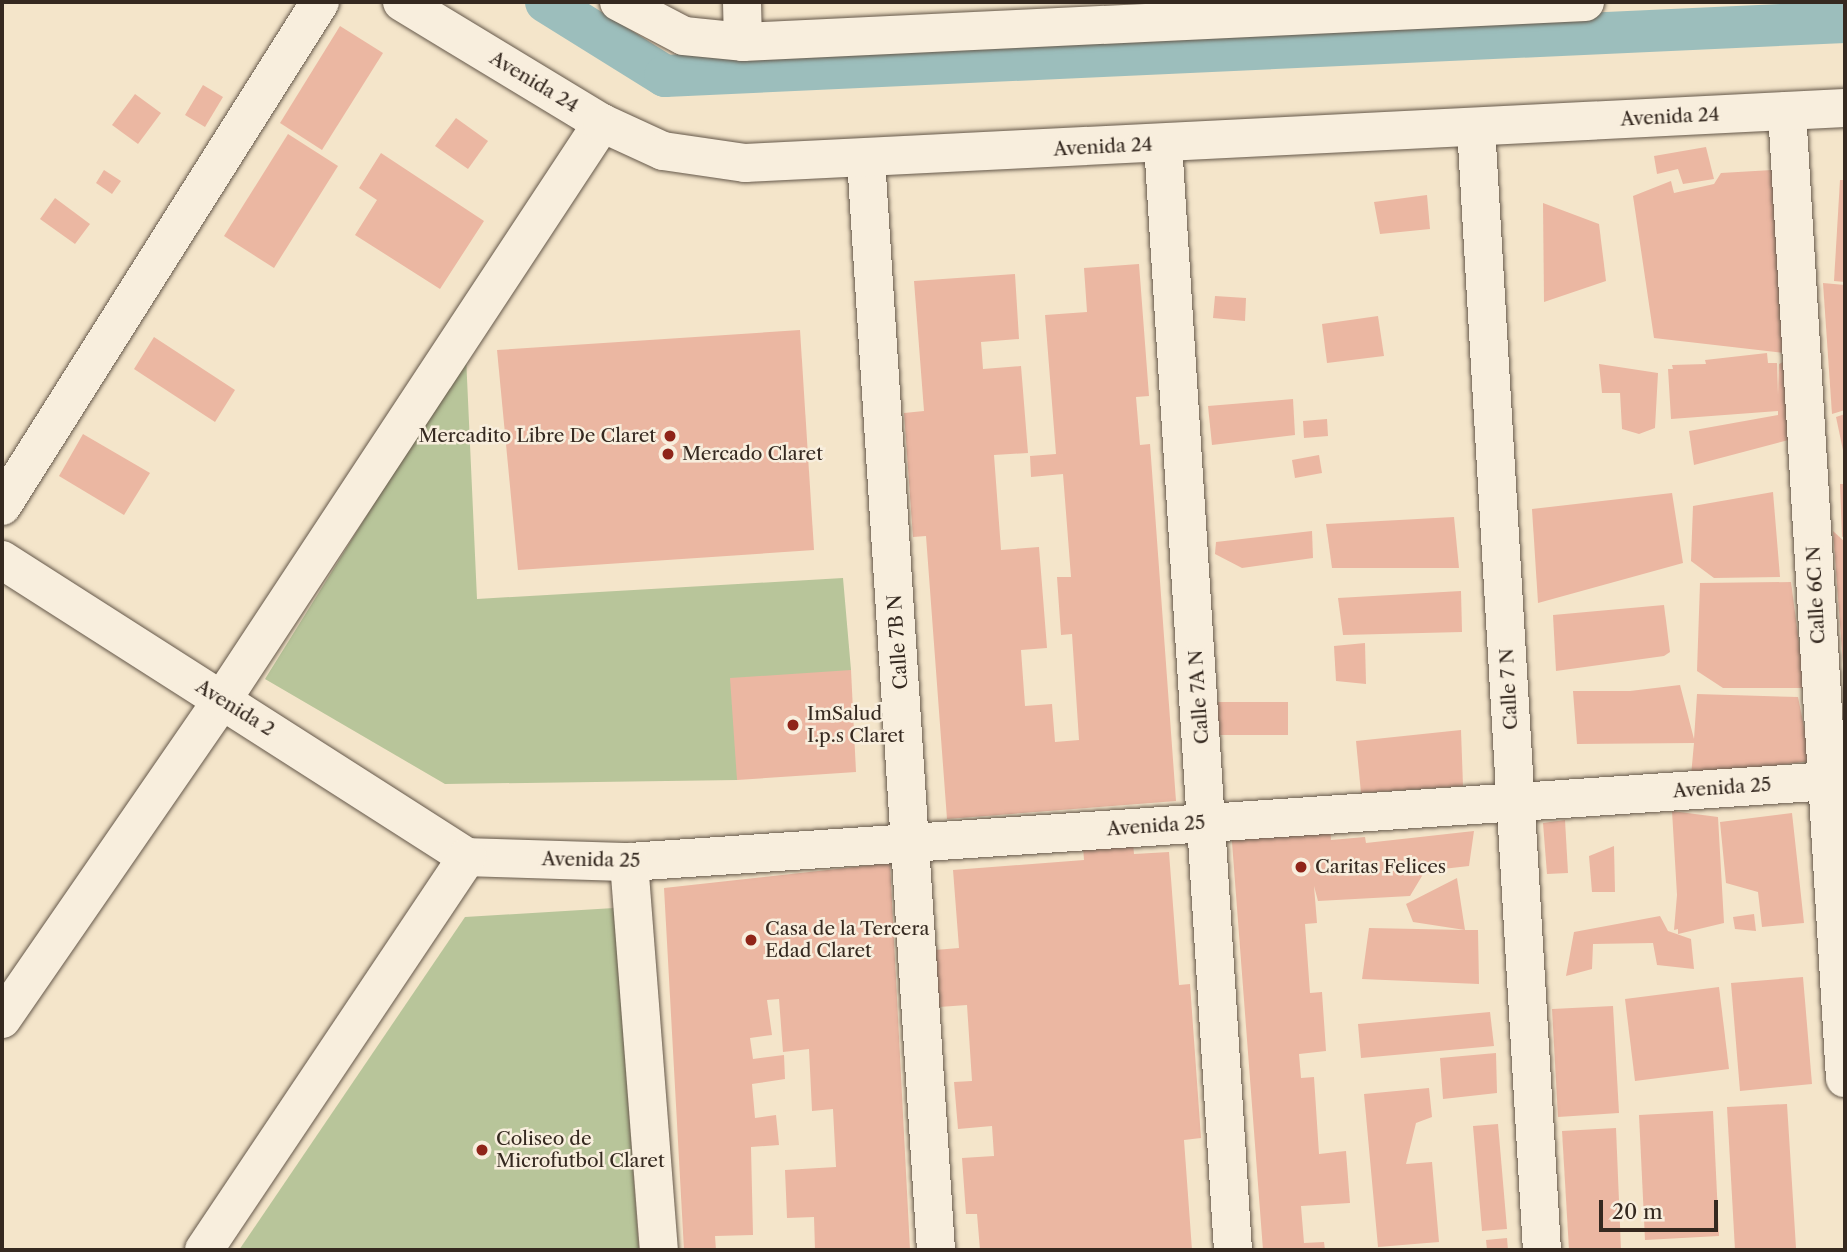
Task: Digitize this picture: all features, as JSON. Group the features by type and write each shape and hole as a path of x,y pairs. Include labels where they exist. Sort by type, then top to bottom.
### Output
{"street":[{"path":"2,506 320,2"},
{"name":"Avenida 24","path":"402,2 603,123 663,150 745,163 1845,108"},
{"path":"620,2 684,36 743,42 1213,10 1585,2"},
{"path":"742,2 743,42"},
{"name":"Calle 6C N","path":"1787,111 1836,780 1845,1078"},
{"path":"2,1019 222,700 603,123"},
{"name":"Calle 7 N","path":"1475,127 1542,1250"},
{"name":"Calle 7A N","path":"1163,144 1233,1250"},
{"name":"Calle 7B N","path":"866,159 936,1250"},
{"name":"Avenida 2","path":"2,561 467,856"},
{"name":"Avenida 25","path":"467,856 629,862 1836,780"},
{"path":"204,1250 467,856"},
{"path":"629,862 659,1250"}],"green space":[{"path":"466,356 477,599 843,578 851,670 737,780 445,784 265,679"},
{"path":"614,908 639,1250 239,1250 465,917"}],"building":[{"path":"340,26 383,53 322,150 280,123"},
{"path":"203,85 223,97 205,127 185,115"},
{"path":"135,94 161,113 138,144 112,125"},
{"path":"456,118 488,141 468,169 435,146"},
{"path":"288,134 338,166 274,268 224,236"},
{"path":"1706,147 1714,179 1683,184 1678,169 1657,174 1654,156"},
{"path":"381,153 484,221 440,289 355,235 377,200 359,188"},
{"path":"104,170 121,181 112,194 96,183"},
{"path":"1772,170 1785,353 1654,338 1633,196 1671,181 1674,193 1714,184 1721,173"},
{"path":"1840,180 1845,180 1845,282 1834,281"},
{"path":"1427,195 1430,229 1380,234 1374,202"},
{"path":"55,198 90,224 75,244 40,219"},
{"path":"1543,203 1599,224 1606,281 1544,302"},
{"path":"1139,264 1149,396 1136,397 1140,445 1150,444 1176,801 947,819 926,536 913,537 904,413 924,411 914,281 1015,274 1019,339 981,342 983,369 1021,366 1028,453 994,455 1001,550 1039,547 1047,648 1021,650 1025,706 1052,704 1055,742 1079,740 1072,634 1061,635 1057,577 1071,577 1063,474 1031,477 1030,456 1056,454 1045,315 1087,312 1084,268"},
{"path":"1823,283 1845,285 1845,410 1832,414"},
{"path":"1215,296 1246,298 1245,321 1213,318"},
{"path":"1378,316 1384,356 1327,363 1322,324"},
{"path":"800,330 814,550 518,570 497,350"},
{"path":"154,337 235,390 215,422 134,369"},
{"path":"1767,353 1768,363 1777,363 1778,395 1779,364 1789,359 1796,438 1694,465 1689,431 1778,415 1778,411 1671,419 1668,369 1673,369 1672,365 1706,364 1705,360"},
{"path":"1599,364 1658,373 1655,428 1639,434 1622,429 1620,393 1602,393"},
{"path":"1293,399 1295,435 1212,445 1208,406"},
{"path":"1845,414 1845,455 1844,455 1836,417"},
{"path":"1327,419 1328,436 1304,438 1303,421"},
{"path":"83,434 150,473 124,515 59,476"},
{"path":"1319,455 1322,473 1295,478 1292,460"},
{"path":"1840,484 1845,484 1845,536 1842,537"},
{"path":"1773,492 1780,577 1714,578 1691,561 1693,506"},
{"path":"1672,493 1683,563 1538,603 1532,509"},
{"path":"1454,517 1459,568 1332,568 1326,524"},
{"path":"1312,531 1313,558 1242,568 1215,554 1216,542"},
{"path":"1833,531 1845,542 1845,664 1843,664"},
{"path":"1791,582 1805,688 1723,688 1697,671 1700,583"},
{"path":"1461,591 1462,632 1343,635 1338,598"},
{"path":"1664,605 1670,652 1664,656 1556,671 1553,615"},
{"path":"1365,643 1366,684 1336,681 1334,646"},
{"name":"ImSalud I.p.s Claret","path":"851,670 856,772 737,780 730,678"},
{"path":"1680,685 1694,739 1697,694 1798,697 1811,761 1691,776 1694,743 1577,744 1573,691 1630,691"},
{"path":"1218,702 1288,702 1288,735 1218,735"},
{"path":"1461,730 1463,786 1361,793 1356,741"},
{"path":"1672,811 1718,817 1724,923 1678,934 1678,929 1674,930 1677,895"},
{"path":"1792,813 1804,923 1762,927 1758,892 1726,883 1720,822"},
{"path":"1565,820 1568,873 1547,874 1543,823"},
{"path":"1330,822 1331,840 1365,837 1366,843 1474,831 1469,866 1425,871 1410,896 1318,901 1314,886 1317,923 1305,924 1310,993 1322,992 1326,1051 1299,1054 1301,1078 1314,1077 1319,1154 1346,1151 1350,1203 1301,1206 1304,1243 1324,1242 1325,1250 1263,1250 1231,829"},
{"path":"1133,843 1134,854 1169,852 1179,985 1190,984 1201,1138 1184,1140 1192,1250 980,1250 977,1214 966,1214 962,1158 994,1156 992,1126 958,1129 954,1082 972,1081 967,1005 939,1007 935,950 959,948 953,870 1084,860 1083,847"},
{"path":"1614,846 1615,892 1592,892 1589,856"},
{"path":"890,863 910,1250 815,1250 814,1217 787,1218 785,1170 836,1167 833,1109 812,1111 809,1049 783,1052 779,999 767,1000 772,1035 750,1038 753,1059 784,1055 785,1079 752,1084 755,1118 776,1115 779,1145 751,1147 753,1235 715,1236 716,1250 684,1250 664,888"},
{"path":"1457,878 1465,930 1413,922 1406,904"},
{"path":"1754,914 1756,931 1735,929 1733,917"},
{"path":"1660,916 1668,931 1691,939 1694,969 1657,965 1653,943 1593,944 1592,969 1566,976 1574,932"},
{"path":"1369,928 1478,930 1479,984 1362,979"},
{"path":"1803,977 1812,1084 1740,1091 1731,983"},
{"path":"1719,987 1729,1069 1635,1081 1625,999"},
{"path":"1613,1006 1619,1113 1558,1117 1552,1009"},
{"path":"1490,1012 1494,1046 1361,1058 1358,1024"},
{"path":"1496,1053 1497,1093 1443,1099 1440,1058"},
{"path":"1429,1088 1432,1117 1416,1123 1406,1164 1432,1162 1439,1242 1378,1247 1364,1094"},
{"path":"1787,1104 1796,1248 1735,1250 1727,1107"},
{"path":"1713,1111 1719,1236 1645,1240 1639,1115"},
{"path":"1498,1124 1507,1229 1482,1231 1473,1126"},
{"path":"1616,1128 1621,1250 1569,1250 1562,1131"},
{"path":"1507,1238 1508,1250 1487,1250 1486,1240"}],"waterway":[{"path":"546,2 665,76 1845,22"}],"place":[{"name":"Mercadito Libre De Claret","path":"670,436"},
{"name":"Mercado Claret","path":"668,454"},
{"name":"ImSalud I.p.s Claret","path":"793,725"},
{"name":"Caritas Felices","path":"1301,867"},
{"name":"Casa de la Tercera Edad Claret","path":"751,940"},
{"name":"Coliseo de Microfutbol Claret","path":"482,1150"}]}
